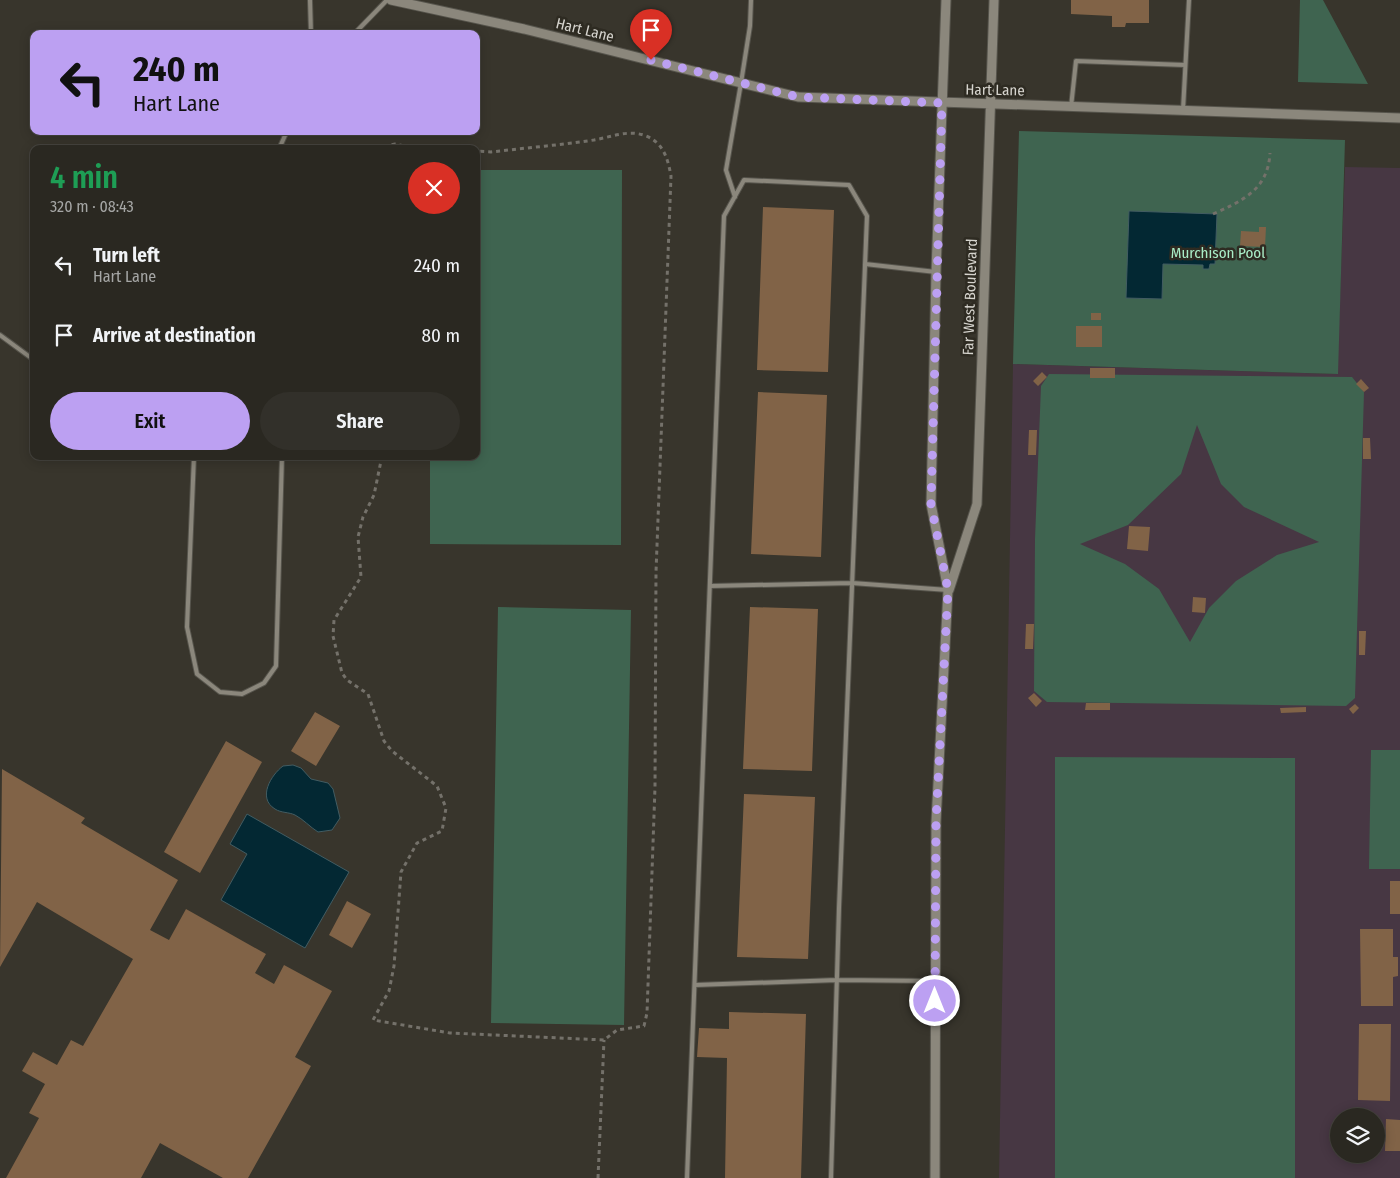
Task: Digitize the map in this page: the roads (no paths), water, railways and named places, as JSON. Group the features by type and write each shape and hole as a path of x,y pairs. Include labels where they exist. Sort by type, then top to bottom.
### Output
{"street":[{"name":"Hart Lane","path":"389,0 524,29 798,97 1400,118"},
{"name":"Far West Boulevard","path":"935,1178 936,822 948,590 931,504 936,272 946,0"},
{"name":"Far West Boulevard","path":"948,590 977,504 994,0"}],"lane":[{"path":"310,0 311,30"},
{"path":"358,30 389,0"},
{"path":"735,197 726,170 750,26 751,0"},
{"path":"1183,110 1189,0"},
{"path":"1071,106 1076,61 1185,65"},
{"path":"687,1178 724,216 744,180 849,185 867,216 831,1178"},
{"path":"865,264 936,272"},
{"path":"0,335 30,357"},
{"path":"194,460 187,627 197,674 220,692 242,694 264,683 276,666 282,460"},
{"path":"710,586 852,583 948,590"},
{"path":"695,985 837,980 935,981"}],"water":[{"path":"1129,211 1217,214 1215,264 1210,264 1209,269 1203,269 1203,265 1163,264 1162,299 1126,298"},
{"path":"293,765 301,768 311,779 328,783 333,789 340,818 332,830 318,832 293,814 275,809 267,799 266,793 274,775 283,766"},
{"path":"247,814 349,872 305,948 221,900 247,854 230,844"}],"park label":[{"name":"Murchison Pool","path":"1218,253"}]}
